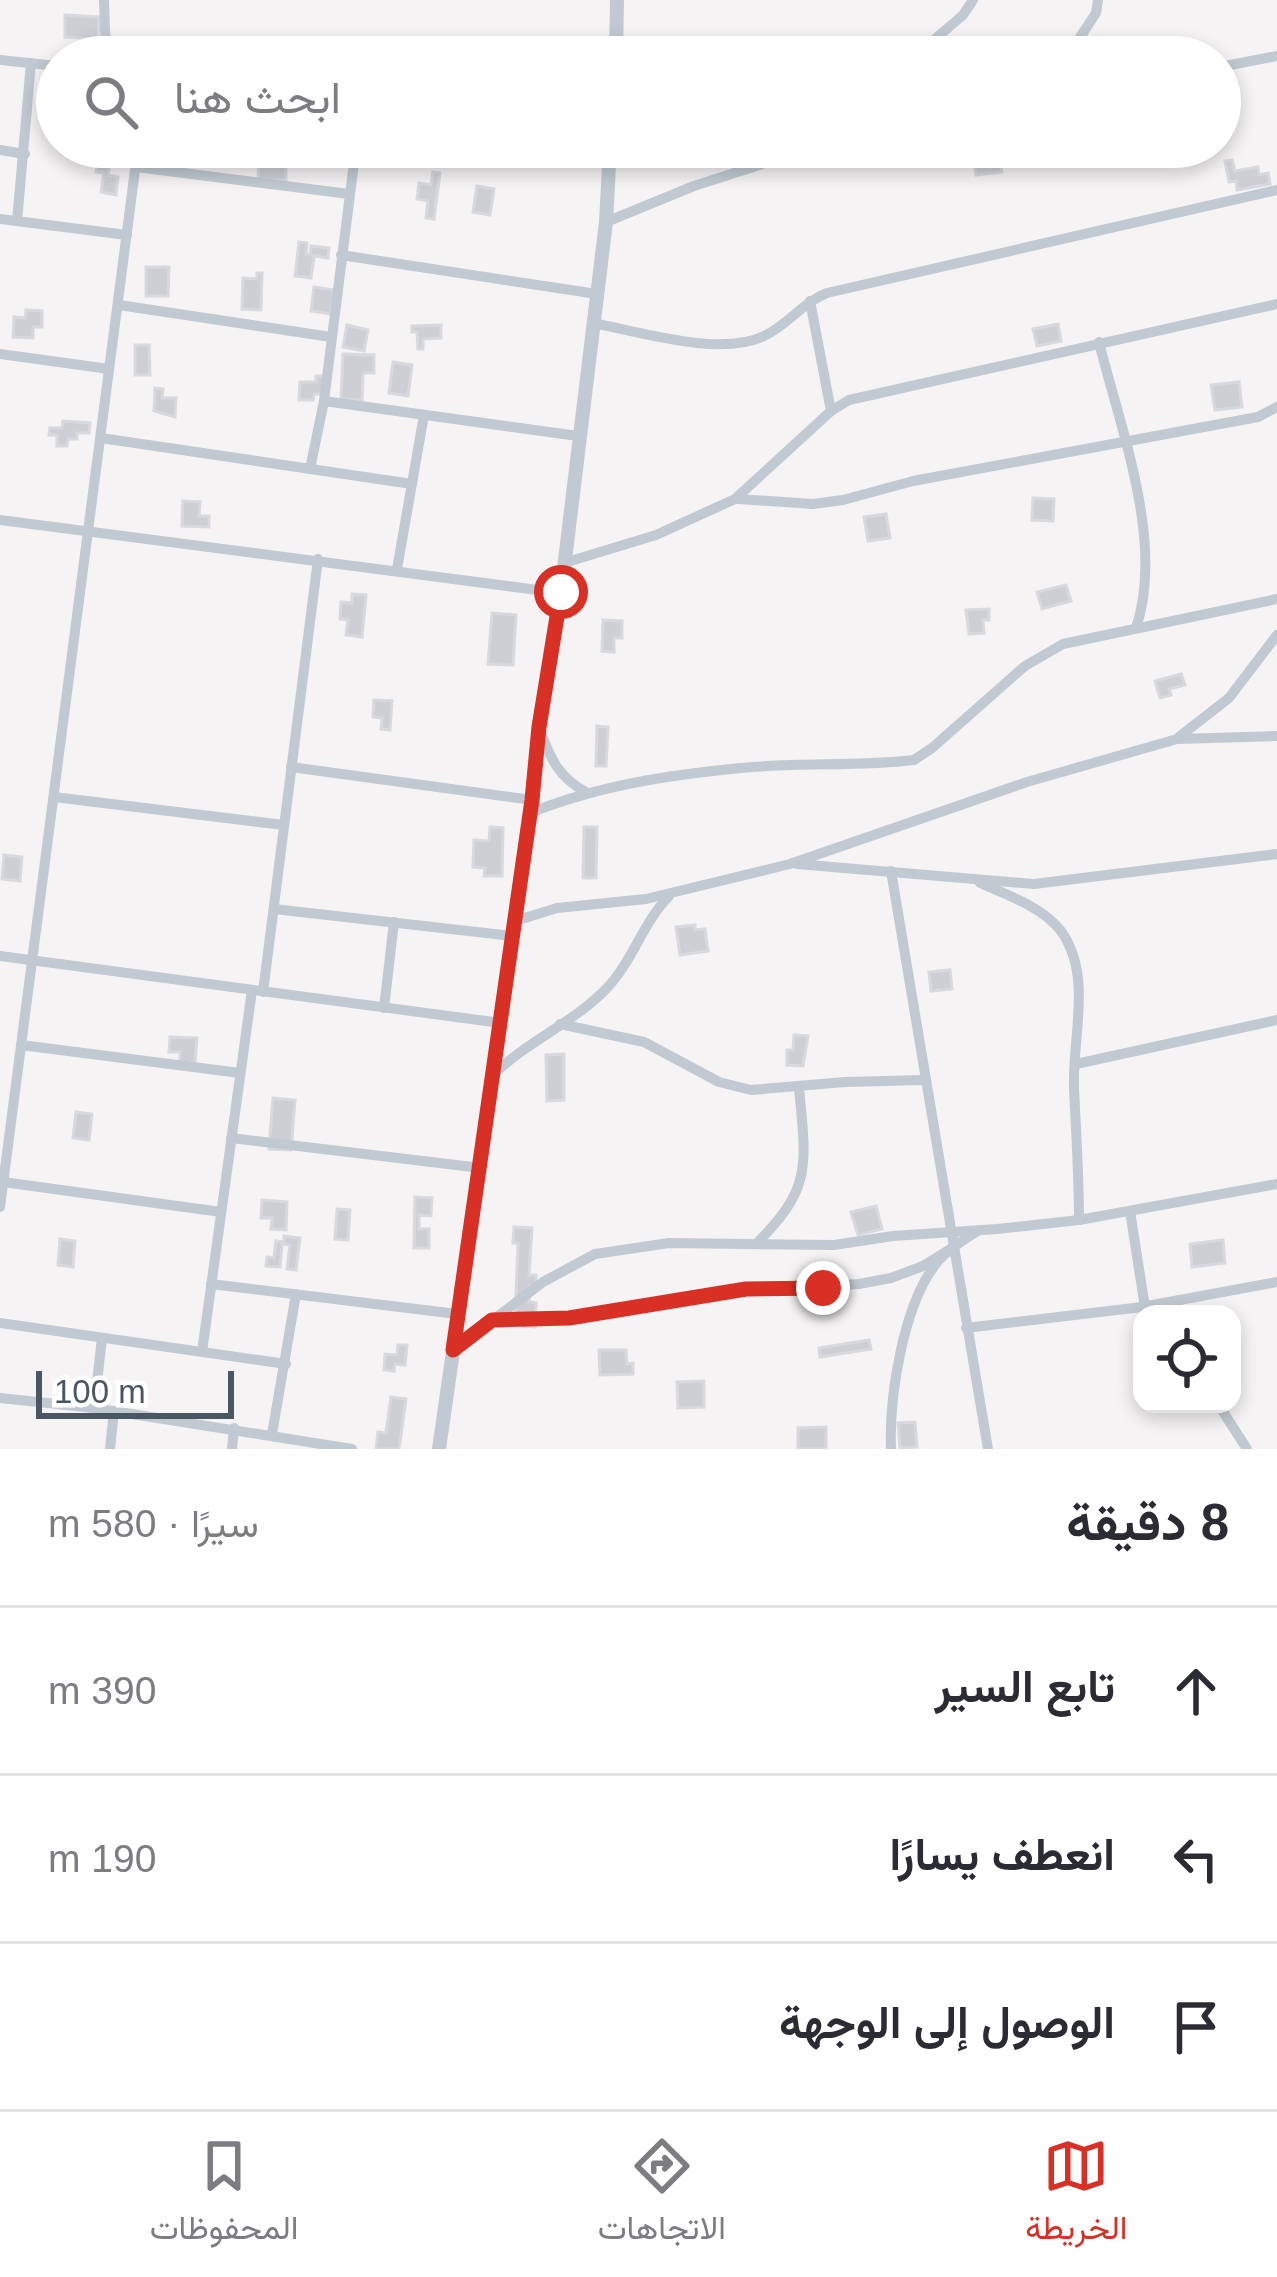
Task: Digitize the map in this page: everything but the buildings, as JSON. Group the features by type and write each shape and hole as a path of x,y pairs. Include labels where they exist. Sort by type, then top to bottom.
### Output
{"street":[{"path":"104,0 105,36"},
{"path":"616,36 617,0"},
{"path":"938,36 974,0"},
{"path":"1081,36 1096,13 1098,0"},
{"path":"1241,64 1277,56"},
{"path":"0,60 36,63"},
{"path":"16,221 31,63"},
{"path":"0,150 25,154"},
{"path":"0,1207 5,1117 21,1045 136,168"},
{"path":"144,168 349,194"},
{"path":"310,469 324,401 353,168"},
{"path":"439,1449 561,592 609,168"},
{"path":"606,222 749,168"},
{"path":"593,323 734,345 774,332 810,301 827,293 1277,190"},
{"path":"0,219 127,235"},
{"path":"341,255 597,294"},
{"path":"810,301 831,411"},
{"path":"564,563 656,535 734,500 849,400 1277,304"},
{"path":"119,305 331,337"},
{"path":"1099,342 1144,538 1147,578 1136,628"},
{"path":"0,354 110,370"},
{"path":"324,401 578,436"},
{"path":"734,500 813,504 842,500 913,481 1258,417 1277,407"},
{"path":"397,569 424,415"},
{"path":"100,438 412,484"},
{"path":"0,520 561,592"},
{"path":"202,1352 240,1073 274,909 318,560"},
{"path":"291,767 531,807 586,792 765,766 914,760 1025,666 1063,644 1277,599"},
{"path":"1177,740 1228,698 1277,635"},
{"path":"539,727 556,768 586,792"},
{"path":"274,909 514,928 557,908 671,893 790,864 1027,782 1177,740 1277,736"},
{"path":"53,797 284,825"},
{"path":"790,864 1034,884 1277,854"},
{"path":"891,871 988,1449"},
{"path":"974,880 1018,899 1064,935 1074,960 1079,997 1079,1220"},
{"path":"494,1074 517,1052 580,1012 620,974 653,912 671,893"},
{"path":"384,1008 394,922"},
{"path":"0,956 501,1023"},
{"path":"1076,1064 1277,1020"},
{"path":"560,1024 644,1042 719,1082 751,1090 924,1080"},
{"path":"21,1045 240,1073"},
{"path":"756,1244 798,1193 805,1149 800,1088"},
{"path":"231,1138 481,1168"},
{"path":"3,1183 221,1212"},
{"path":"453,1350 543,1282 595,1254 669,1243 834,1245 1079,1220 1277,1184"},
{"path":"1130,1210 1143,1305"},
{"path":"492,1320 569,1318 746,1289 859,1285 907,1272 980,1230"},
{"path":"891,1449 893,1391 916,1304 933,1267 952,1248"},
{"path":"1172,1305 1277,1282"},
{"path":"211,1284 458,1314"},
{"path":"272,1434 296,1294"},
{"path":"966,1328 1133,1312"},
{"path":"0,1324 286,1364"},
{"path":"94,1408 102,1338"},
{"path":"0,1399 94,1408 352,1449"},
{"path":"110,1449 114,1411"},
{"path":"1224,1413 1247,1449"},
{"path":"232,1449 234,1428"}],"route":[{"path":"561,592 453,1350 492,1320 569,1318 746,1289 823,1288"}]}
